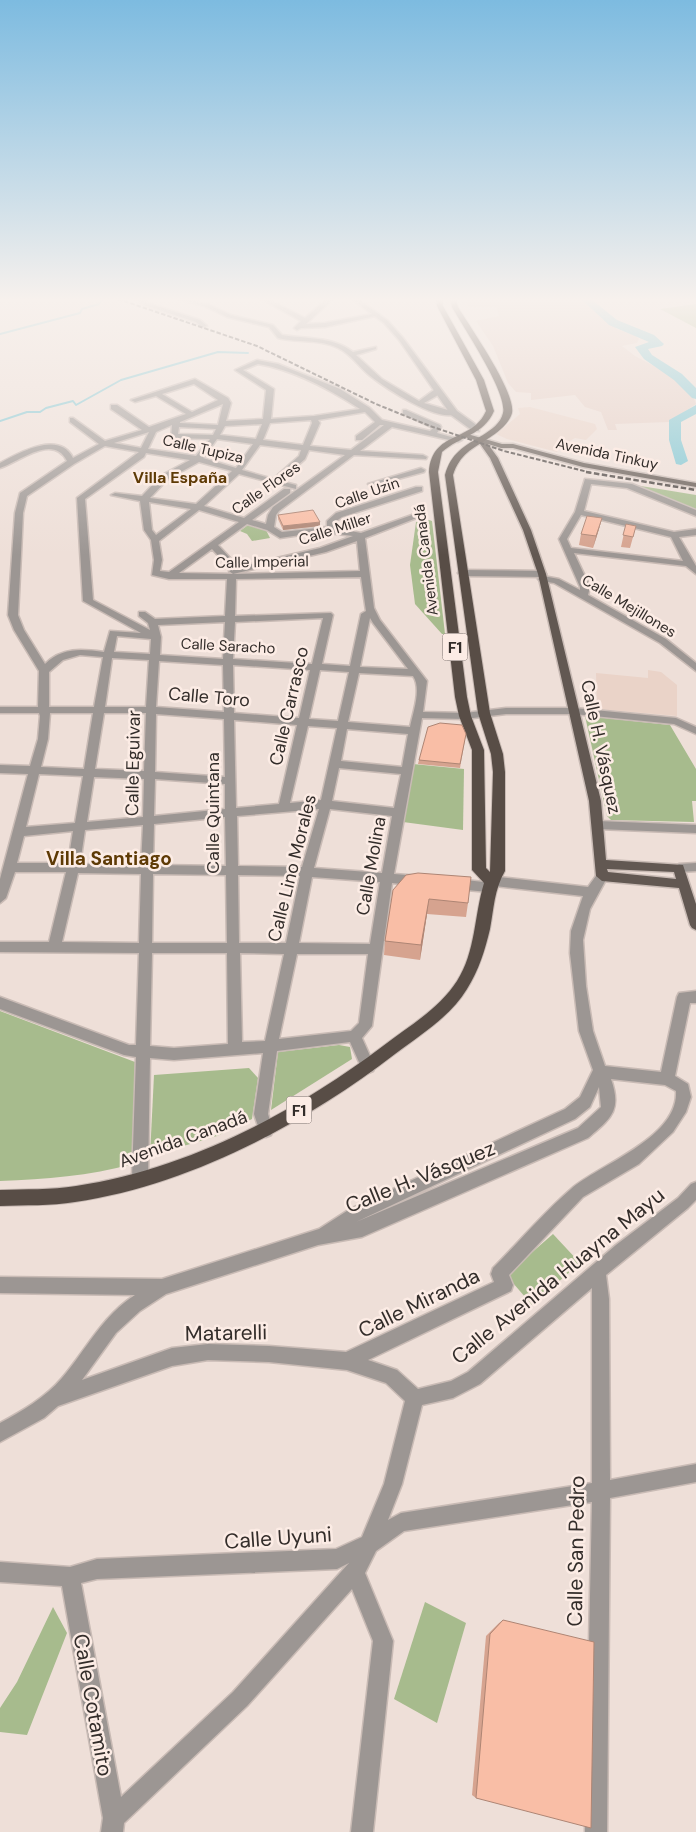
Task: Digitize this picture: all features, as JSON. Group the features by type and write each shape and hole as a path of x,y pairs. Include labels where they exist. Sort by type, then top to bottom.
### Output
{"highway":[{"name":"Avenida Canadá","path":"0,1198 49,1197 86,1192 140,1178 210,1154 266,1130 368,1067 444,1007 462,985 480,941 489,884 498,871 499,772 497,754 484,714 449,475 452,462 487,422 490,411 482,384"},
{"name":"Avenida Canadá","path":"489,884 479,870 480,764 478,750 464,716 442,559 433,471 437,453 446,446 472,438 505,420 508,410 500,384"}],"main road":[{"name":"Avenida Tinkuy","path":"472,438 632,475 696,485"},
{"name":"Calle H. Vásquez","path":"472,438 494,458 527,530 542,576 595,801 602,870"},
{"path":"494,458 509,451 525,450"},
{"path":"602,870 679,868 696,925"},
{"path":"602,870 684,884"}],"street":[{"path":"135,400 184,384"},
{"path":"144,498 165,477 198,459 216,437 227,403 201,384"},
{"path":"144,498 148,530 155,540 197,507 238,470 248,459 267,422 270,389 262,384"},
{"path":"324,384 367,410 379,422 433,433 472,438"},
{"path":"390,384 442,413 454,413"},
{"path":"432,384 472,438"},
{"path":"433,433 436,427 406,412 437,392"},
{"path":"156,393 192,415"},
{"path":"166,454 174,436 177,423 225,400"},
{"path":"114,407 148,430"},
{"path":"0,898 10,867 43,739 44,671 19,630 13,615 20,502 28,490 71,462 104,444 160,426 177,423 221,426 314,418 367,410"},
{"path":"275,481 302,457 316,423 314,418"},
{"path":"73,420 104,444"},
{"name":"Calle Flores","path":"169,576 241,522 294,487 379,422"},
{"path":"270,528 272,515 276,509 391,424"},
{"path":"156,638 88,600 81,498 141,455 153,430 160,426"},
{"path":"174,436 216,437 341,452 423,457"},
{"name":"Calle Tupiza","path":"104,444 198,459 294,487"},
{"path":"0,466 38,448 57,448 64,451 71,462"},
{"path":"372,484 421,470"},
{"path":"629,486 632,475"},
{"path":"583,595 585,587 563,539 579,512 589,480 629,486 696,514"},
{"name":"Calle Uzin","path":"331,528 331,521 339,515 419,489"},
{"path":"114,494 197,507 241,522 270,528 280,535 331,528 346,530 361,536 369,614 417,672"},
{"path":"579,512 674,535 696,532"},
{"name":"Calle Miller","path":"232,570 323,550 415,517"},
{"path":"674,535 693,568"},
{"name":"Calle Imperial","path":"155,540 158,560 155,568 158,575 169,576 232,570 365,574"},
{"path":"213,544 232,570"},
{"path":"569,550 693,568"},
{"name":"Calle Quintana","path":"232,570 228,660 232,781 231,948 235,1050"},
{"name":"Calle Mejillones","path":"462,573 542,576 556,581 663,641 696,668"},
{"path":"142,614 153,622 229,617"},
{"name":"Calle Carrasco","path":"229,617 328,614 284,806"},
{"name":"Calle Lino Morales","path":"266,1130 260,1114 290,949 306,872 326,804 353,669 369,614"},
{"path":"153,622 156,638"},
{"path":"54,947 74,869 99,708 113,634 156,638"},
{"name":"Calle Eguivar","path":"140,1178 147,948 151,710 153,656 156,638"},
{"name":"Calle Saracho","path":"44,671 58,656 68,652 79,651 108,655 228,660 417,672"},
{"name":"Calle Molina","path":"354,1036 365,1026 374,949 388,878 405,771 422,691 422,681 417,672"},
{"name":"Calle Toro","path":"0,710 99,708 151,710 415,731"},
{"path":"418,714 464,716 506,711 574,711 676,720 696,731"},
{"path":"334,764 405,771"},
{"path":"0,769 150,775 232,781"},
{"path":"19,832 232,813 284,806 326,804 398,813"},
{"path":"598,825 696,830"},
{"path":"679,868 696,866"},
{"path":"10,867 306,872 438,883 489,884 590,892"},
{"name":"Calle H. Vásquez","path":"318,1237 362,1229 583,1133 598,1121 608,1109 608,1092 588,1039 580,982 577,932 590,892 602,870"},
{"path":"0,947 374,949"},
{"path":"599,1072 667,1079 684,997 696,997"},
{"path":"0,1003 129,1051 174,1054 235,1050 354,1036 368,1067"},
{"name":"Calle H. Vásquez","path":"318,1237 355,1214 570,1114 585,1102 599,1072"},
{"name":"Calle Miranda","path":"347,1361 505,1285 499,1274 579,1191 635,1159 670,1125 680,1112 686,1096 683,1088 667,1079"},
{"name":"Calle Avenida Huayna Mayu","path":"415,1398 453,1389 474,1378 598,1272 683,1203 696,1189"},
{"path":"3,1430 38,1412 68,1386 110,1327 134,1305 162,1287 318,1237"},
{"name":"Calle San Pedro","path":"596,1832 601,1491 601,1299 598,1272"},
{"path":"0,1285 162,1287"},
{"name":"Matarelli","path":"53,1399 172,1357 208,1352 268,1354 347,1361 391,1376 415,1398"},
{"path":"113,1825 240,1699 355,1572 370,1544 394,1484 415,1398"},
{"name":"Calle Uyuni","path":"0,1572 70,1577 97,1569 337,1559 370,1544 401,1522 601,1491 696,1473"},
{"path":"355,1572 383,1641 362,1832"},
{"name":"Calle Cotamito","path":"70,1577 113,1825"}],"shaded area":[{"path":"509,384 682,384 693,396 696,404 669,422 615,424 617,430 608,430 601,412 585,407 575,395 531,400 531,393 516,392"},
{"path":"530,407 595,424 597,429 586,440 575,438 559,447 557,452 507,439 496,434 520,414 518,408"},
{"path":"648,670 661,672 677,685 677,716 597,709 596,673 648,678"}],"green space":[{"path":"635,485 696,495 696,511"},
{"path":"432,521 445,634 442,634 415,604 410,565 416,522"},
{"path":"248,525 266,530 270,538 252,541 247,534 240,531"},
{"path":"585,716 670,725 696,769 696,801 692,801 694,822 611,820 607,816"},
{"path":"413,764 464,769 463,830 403,822"},
{"path":"0,1011 135,1062 133,1164 67,1176 0,1181"},
{"path":"339,1045 350,1047 352,1059 271,1110 278,1052"},
{"path":"249,1068 258,1078 252,1119 217,1136 150,1156 154,1075"},
{"path":"553,1234 580,1263 532,1305 506,1275"},
{"path":"425,1602 466,1623 437,1723 394,1699"},
{"path":"53,1607 67,1633 27,1735 0,1732 0,1708 17,1682"}],"building":[{"path":"313,510 320,522 283,526 278,515"},
{"path":"587,516 602,518 596,536 581,534"},
{"path":"626,524 636,526 633,537 623,535"},
{"path":"440,723 462,725 466,734 460,764 419,760 428,727"},
{"path":"418,873 471,877 468,903 429,899 421,945 385,941 393,890 406,875"},
{"path":"503,1620 594,1642 591,1828 476,1798 490,1634"}],"waterway":[{"path":"0,421 27,412 40,412 46,408 73,401 76,405 113,384"},
{"path":"685,384 696,395"},
{"path":"681,461 675,440 675,420 696,409"}],"railway":[{"path":"336,384 376,404 430,426 504,451 592,473"},
{"path":"586,472 592,473"},
{"path":"592,473 696,490"}],"district":[{"name":"Villa España","path":"180,477"},
{"name":"Villa Santiago","path":"109,858"}]}
